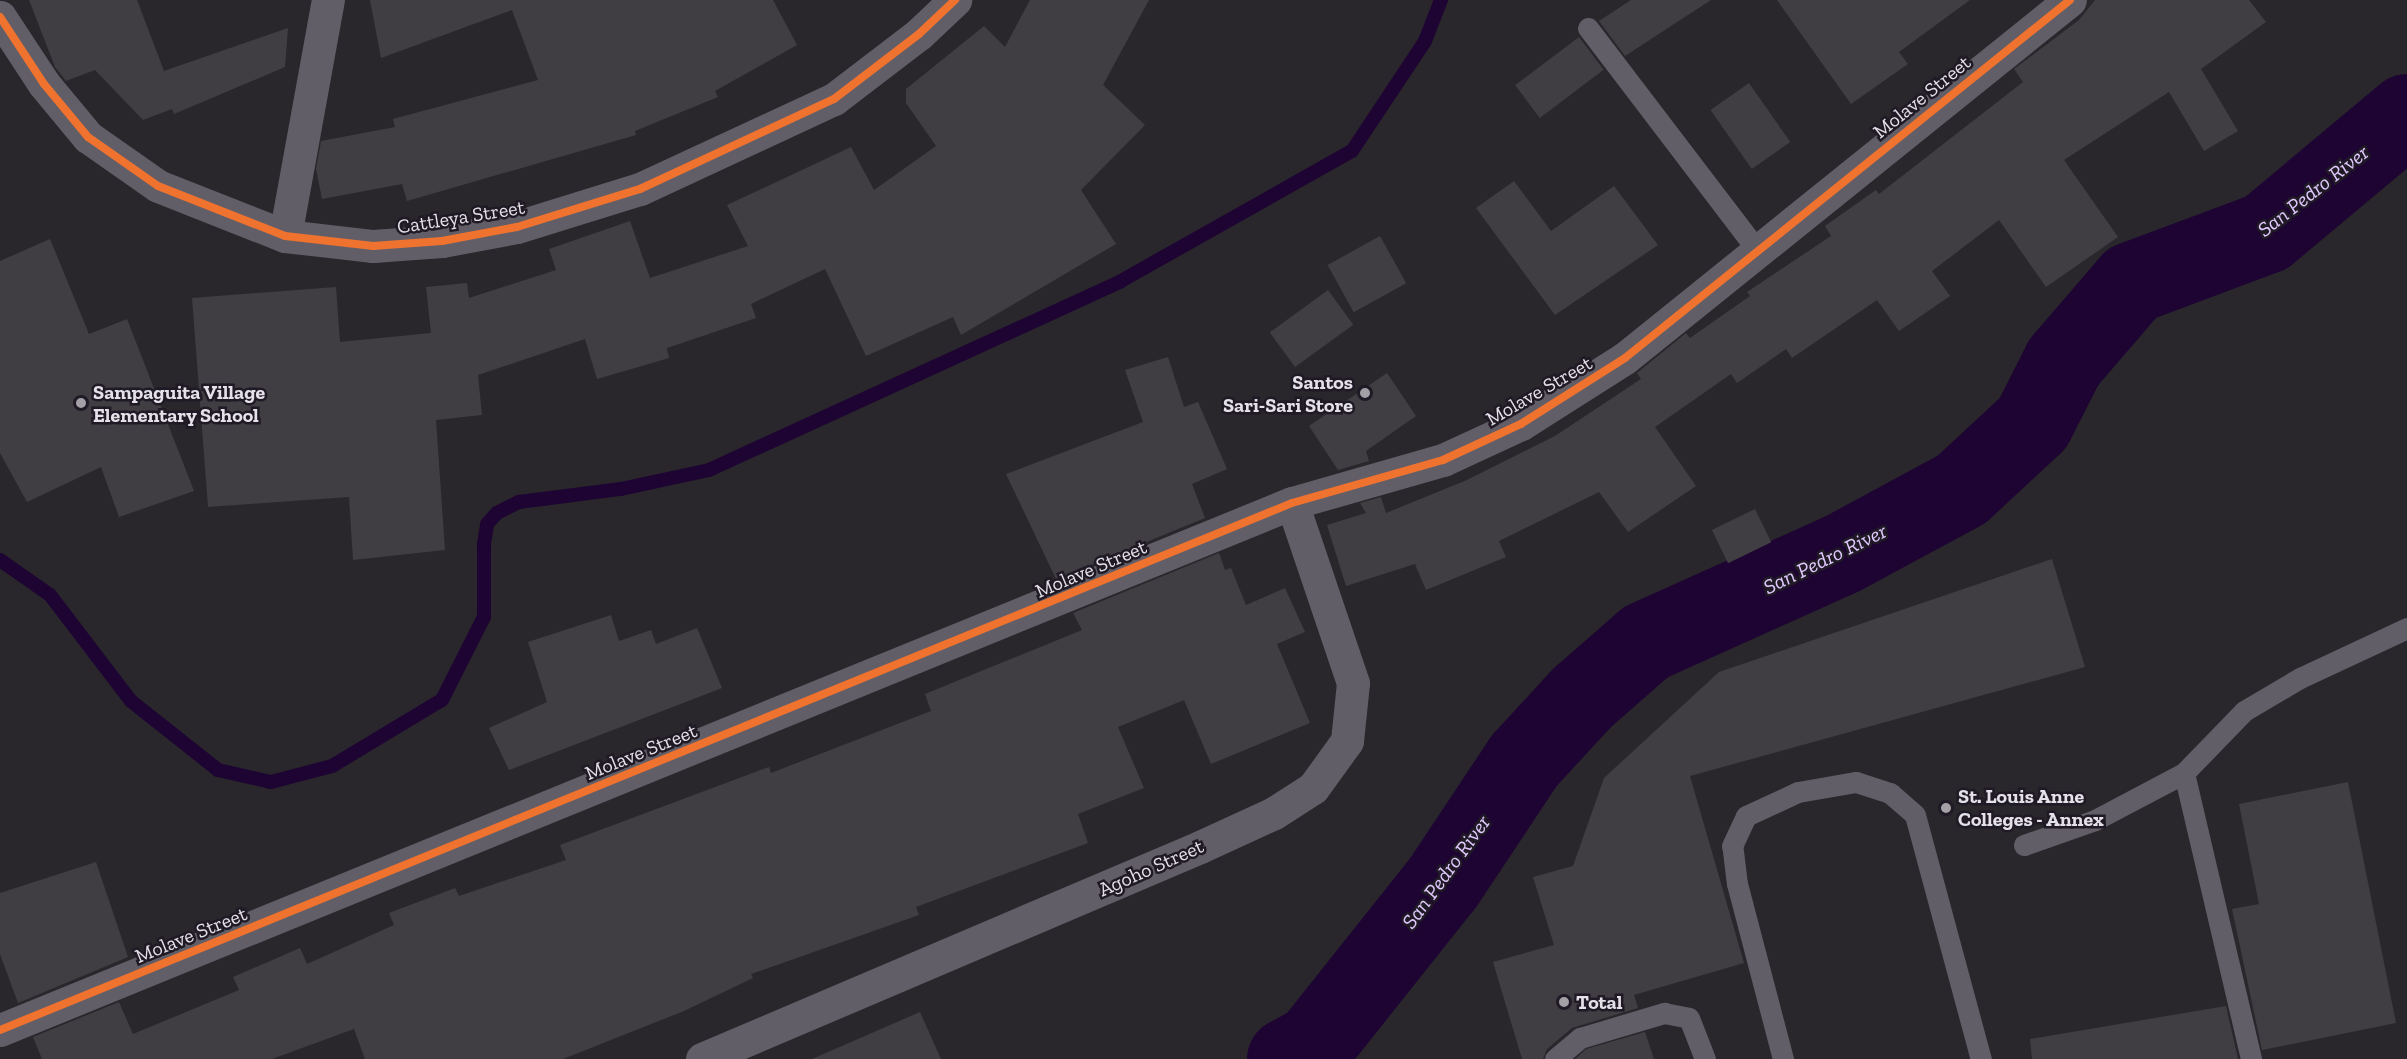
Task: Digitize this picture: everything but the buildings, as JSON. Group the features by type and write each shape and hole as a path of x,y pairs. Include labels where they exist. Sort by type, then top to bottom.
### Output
{"street":[{"path":"285,236 328,0"},
{"name":"Cattleya Street","path":"0,17 44,84 88,137 159,186 285,236 373,246 442,241 517,227 640,189 834,99 919,34 955,0"},
{"name":"Molave Street","path":"0,1030 1292,503 1443,460 1521,424 1625,358 2070,0"},
{"name":"Agoho Street","path":"702,1059 1200,847 1274,813 1313,788 1347,741 1353,683 1292,503"},
{"path":"0,1052 2,1059"}],"lane":[{"path":"1588,28 1757,250"},
{"path":"2024,845 2095,820 2184,773 2244,711 2300,678 2407,628"},
{"path":"2184,773 2251,1059"},
{"path":"1783,1059 1737,884 1732,846 1746,816 1798,792 1856,782 1890,793 1915,815 1981,1059"},
{"path":"1555,1059 1580,1038 1664,1013 1689,1018 1705,1059"}],"waterway":[{"path":"0,560 50,595 131,701 218,770 271,782 332,766 442,700 484,617 484,544 487,524 497,513 519,502 621,489 709,470 1121,281 1352,151 1425,41 1441,0"},
{"name":"San Pedro River","path":"1288,1059 1314,1045 1443,883 1524,761 1582,698 1646,642 1842,554 1962,489 2033,423 2064,362 2132,283 2266,233 2407,115"}],"cycle path":[{"path":"0,17 44,84 88,137 158,186 285,236 373,246 442,241 517,227 640,189 834,99 919,34 955,0"},
{"path":"0,1030 1292,503 1443,460 1521,424 1625,358 2070,0"}],"place":[{"name":"Santos Sari-Sari Store","path":"1365,393"},
{"name":"Sampaguita Village Elementary School","path":"81,403"},
{"name":"St. Louis Anne Colleges - Annex","path":"1946,808"},
{"name":"Total","path":"1564,1002"}]}
